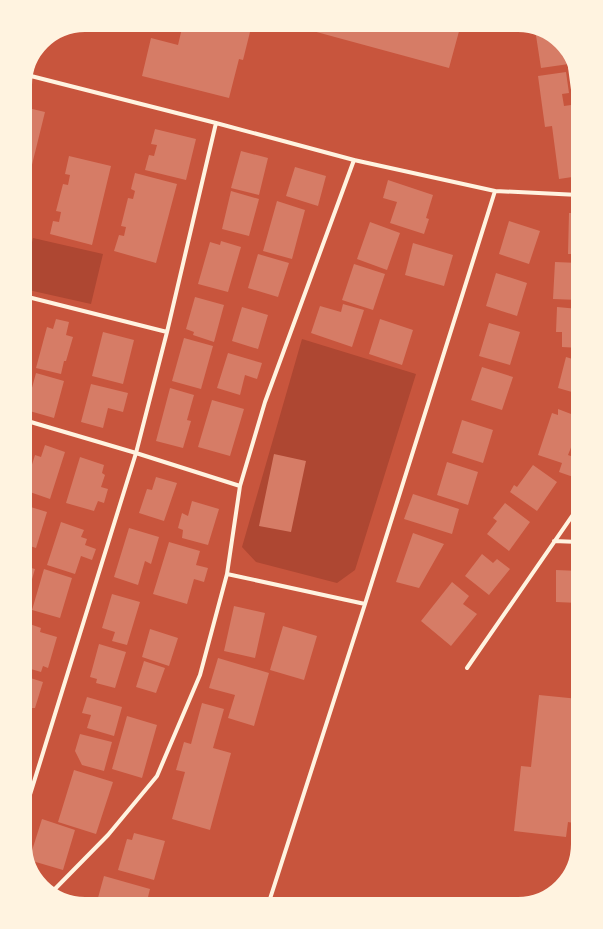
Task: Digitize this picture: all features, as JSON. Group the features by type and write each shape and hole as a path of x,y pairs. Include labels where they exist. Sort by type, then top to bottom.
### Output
{"street":[{"path":"32,76 216,122 354,160 495,191 572,195"},
{"path":"31,791 136,453 167,332 216,122"},
{"path":"55,889 108,835 157,776 200,675 227,574 240,486 265,402 354,160"},
{"path":"270,898 495,191"},
{"path":"31,298 167,332"},
{"path":"31,422 240,486"},
{"path":"467,668 572,516"},
{"path":"554,541 572,542"},
{"path":"227,574 364,604"}],"shaded area":[{"path":"33,238 103,254 91,304 31,291 31,247"},
{"path":"302,339 416,374 355,570 337,583 256,562 242,547"}],"building":[{"path":"181,31 250,31 243,60 239,59 229,98 142,76 151,38 178,45"},
{"path":"313,31 459,31 449,68"},
{"path":"536,34 554,44 563,55 567,64 541,68"},
{"path":"566,72 569,93 562,94 564,106 571,105 572,113 572,177 559,179 552,126 545,127 538,76"},
{"path":"31,109 45,112 31,169"},
{"path":"155,129 196,139 186,180 145,170 149,155 154,156 157,145 151,144"},
{"path":"241,151 268,158 259,195 231,188"},
{"path":"69,156 111,166 92,245 50,234 53,221 59,222 61,212 56,211 63,184 68,185 70,175 65,174"},
{"path":"295,167 326,176 318,206 286,196"},
{"path":"135,173 177,184 156,263 114,251 119,235 124,236 126,227 121,226 128,198 133,199 135,191 131,189"},
{"path":"388,180 433,195 426,218 429,219 424,234 390,223 397,202 383,198"},
{"path":"231,191 259,199 249,236 222,229"},
{"path":"277,201 305,210 292,259 263,251"},
{"path":"569,213 572,213 572,254 568,254"},
{"path":"509,221 540,231 529,264 499,254"},
{"path":"370,222 400,233 387,270 357,259"},
{"path":"221,241 241,247 228,292 198,284 210,242 220,245"},
{"path":"413,243 453,255 444,286 405,275"},
{"path":"258,254 289,263 278,297 248,288"},
{"path":"555,262 572,263 572,300 553,299"},
{"path":"354,264 385,274 373,310 342,300"},
{"path":"496,273 527,283 517,316 486,306"},
{"path":"195,297 224,305 214,342 193,335 194,332 186,329"},
{"path":"343,304 364,310 352,347 311,333 320,306 341,312"},
{"path":"242,307 268,315 258,349 232,341"},
{"path":"557,307 572,308 572,348 562,347 562,332 556,332"},
{"path":"56,319 69,322 66,335 73,337 61,374 36,368 47,327 53,329"},
{"path":"380,319 413,330 402,365 369,354"},
{"path":"489,323 520,332 510,365 479,356"},
{"path":"103,332 134,340 123,384 92,376"},
{"path":"184,338 213,346 201,389 172,381"},
{"path":"228,353 262,363 257,379 245,375 240,395 217,388"},
{"path":"566,357 572,359 572,392 558,388"},
{"path":"482,367 513,377 502,410 471,400"},
{"path":"36,373 64,381 54,418 31,411 31,392"},
{"path":"91,384 128,393 123,412 108,408 103,428 81,422"},
{"path":"170,388 194,395 187,420 191,421 183,448 156,441"},
{"path":"212,400 244,409 230,456 198,447"},
{"path":"558,409 572,414 572,445 568,455 572,456 572,477 559,472 562,463 538,455 552,413 558,415"},
{"path":"462,420 493,430 483,463 452,453"},
{"path":"45,445 65,452 50,499 31,492 31,468 35,455 41,457"},
{"path":"274,454 306,461 291,532 259,526"},
{"path":"80,457 104,465 102,473 105,475 101,487 108,489 104,503 98,501 94,511 66,503"},
{"path":"447,462 478,472 468,505 437,495"},
{"path":"533,465 557,482 537,511 510,492 514,485 517,487"},
{"path":"156,477 177,483 164,521 139,513 147,489 152,490"},
{"path":"413,494 459,509 452,534 404,519"},
{"path":"192,501 219,509 208,545 182,538 183,530 178,528 182,513 188,516"},
{"path":"505,503 530,522 509,551 487,534 497,521 493,518"},
{"path":"31,507 47,512 36,548 31,546"},
{"path":"61,522 84,530 81,537 87,539 85,545 96,549 92,560 81,556 75,574 47,565"},
{"path":"129,528 159,537 151,564 145,561 138,585 114,577"},
{"path":"413,533 444,544 419,588 396,582"},
{"path":"169,542 200,551 196,565 208,568 204,582 194,579 187,604 153,594"},
{"path":"482,554 493,563 497,559 510,569 489,595 465,576"},
{"path":"31,568 35,569 31,583"},
{"path":"44,569 72,578 60,618 32,610"},
{"path":"556,570 572,571 572,603 556,602"},
{"path":"452,582 469,596 463,604 477,614 451,646 421,621"},
{"path":"112,594 140,602 127,645 112,641 115,632 102,628"},
{"path":"234,606 265,613 255,658 224,651"},
{"path":"31,624 41,628 40,632 57,637 48,668 43,666 41,672 31,669"},
{"path":"283,626 317,636 304,680 270,670"},
{"path":"150,629 178,638 169,666 142,657"},
{"path":"99,644 126,652 115,688 96,683 97,679 90,677"},
{"path":"218,658 269,673 254,726 228,718 235,695 209,688"},
{"path":"144,661 165,668 156,693 136,687"},
{"path":"31,678 43,682 35,708 32,708 31,711"},
{"path":"539,695 572,698 572,823 568,822 566,837 514,831 521,766 531,767"},
{"path":"87,697 122,707 114,736 87,728 91,715 82,713"},
{"path":"202,703 224,709 213,748 231,753 210,830 172,819 185,772 176,770 184,742 191,744"},
{"path":"127,716 157,725 142,778 112,769"},
{"path":"80,734 112,742 104,771 82,765 75,751"},
{"path":"74,770 113,782 96,834 58,822"},
{"path":"42,819 75,830 63,870 34,862 31,852"},
{"path":"134,833 165,841 154,880 118,870 127,839 132,840"},
{"path":"104,876 150,889 148,898 98,898"}]}
